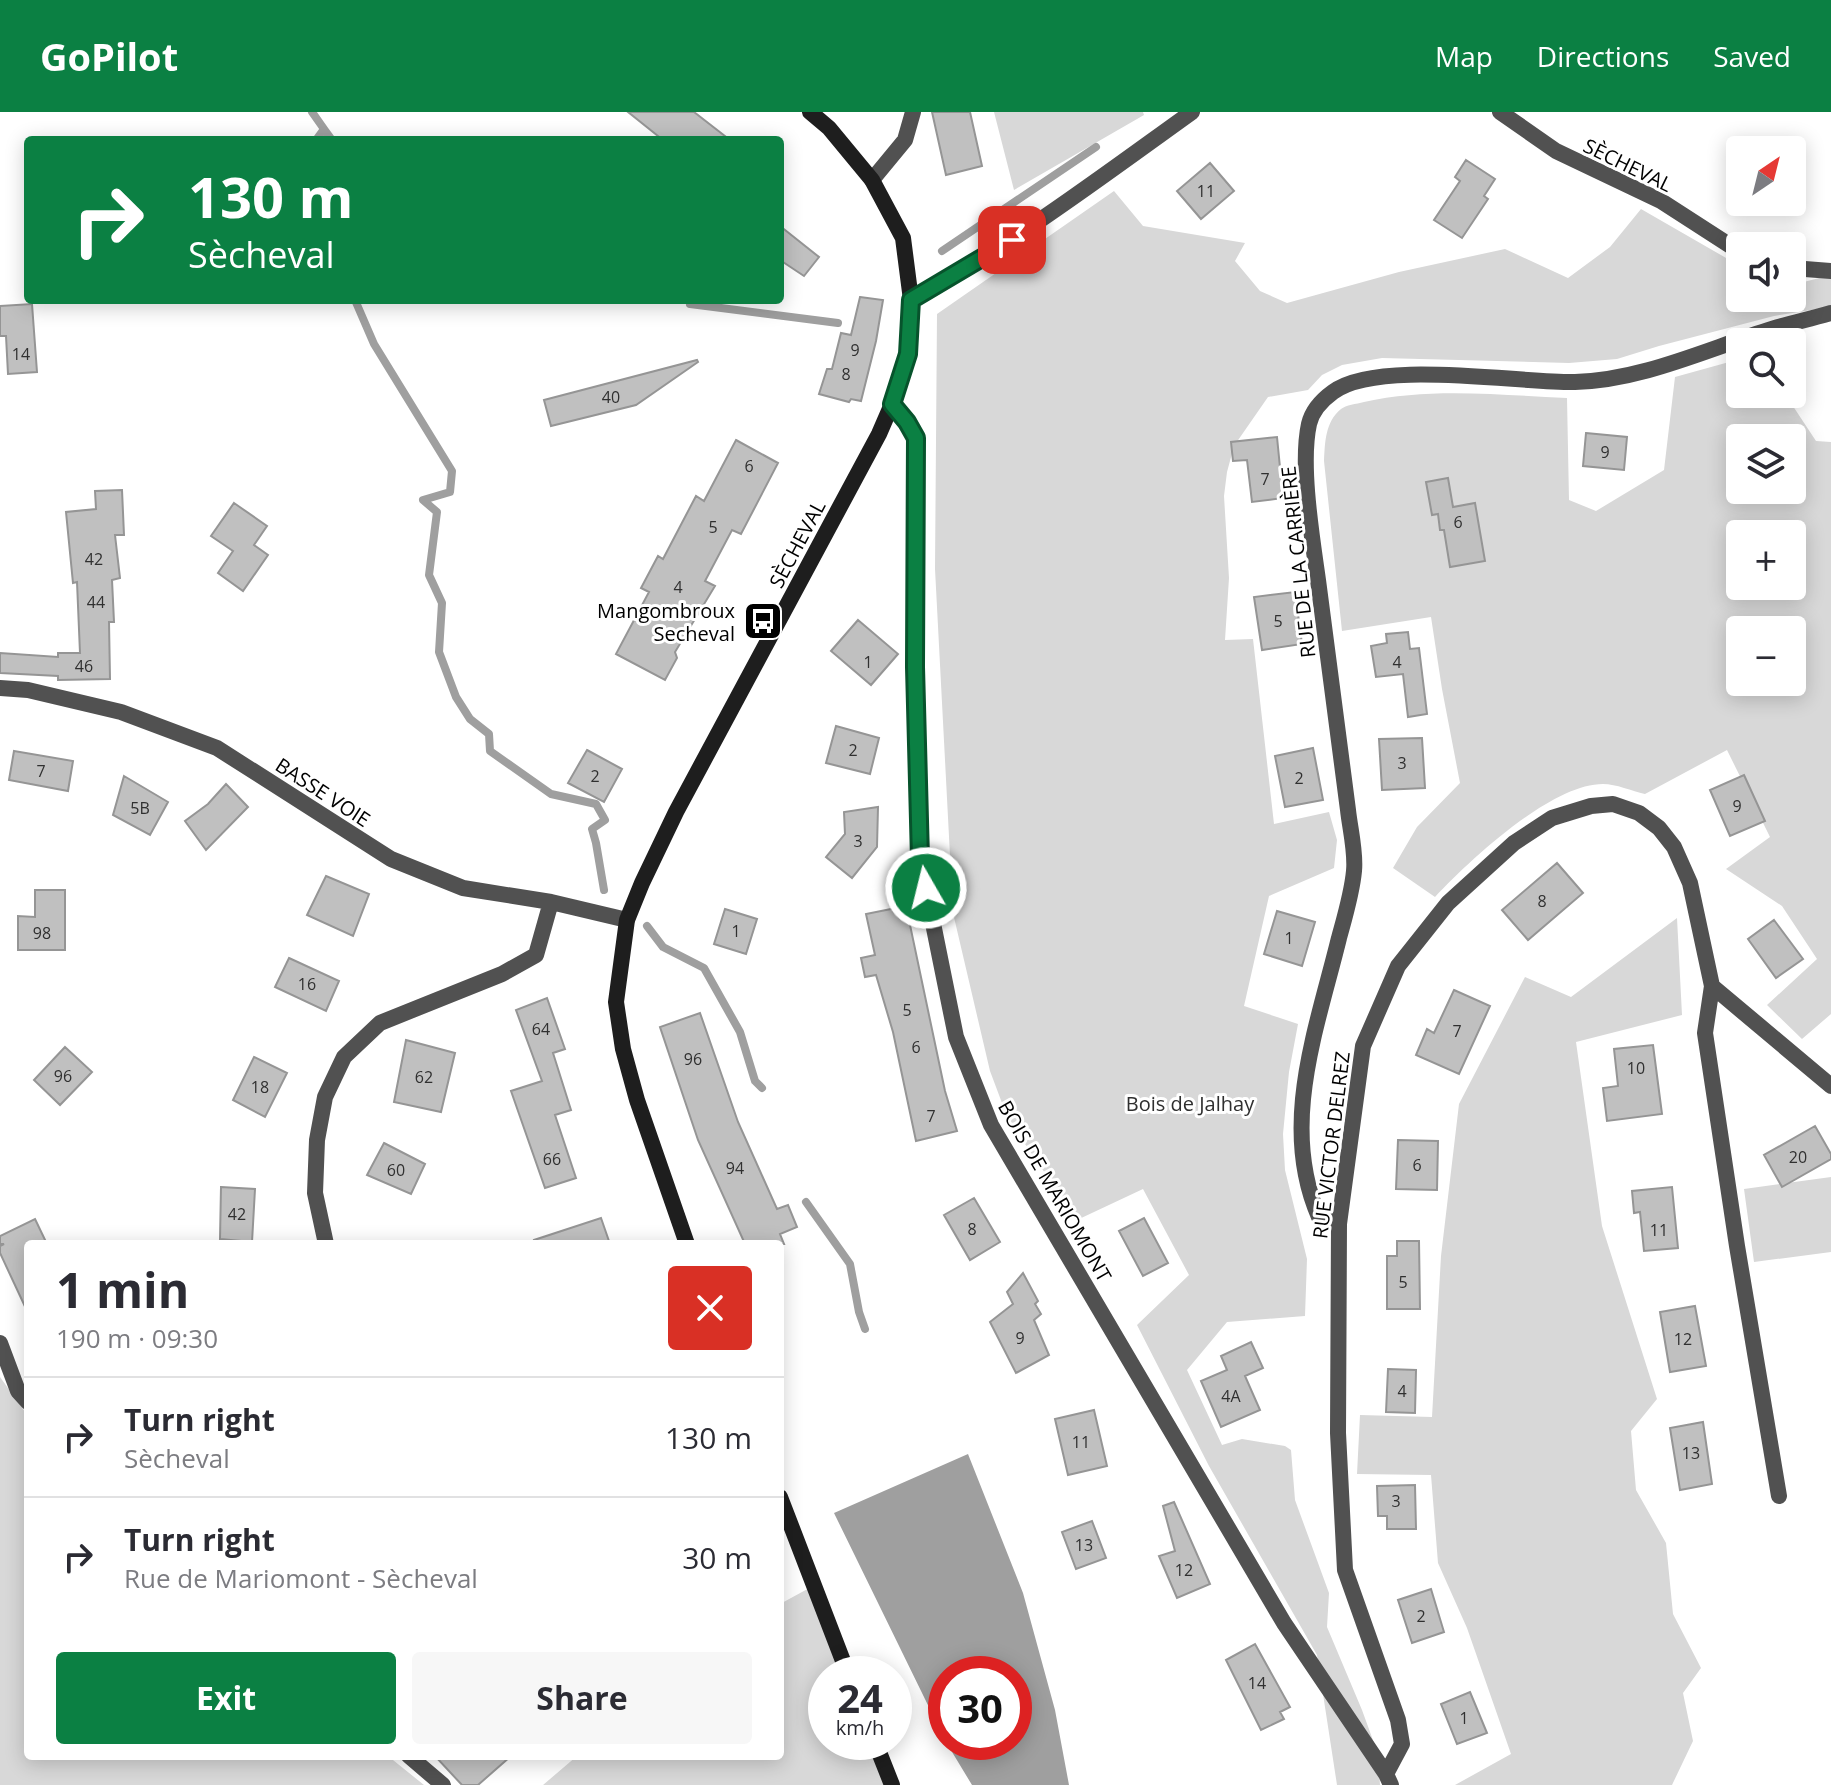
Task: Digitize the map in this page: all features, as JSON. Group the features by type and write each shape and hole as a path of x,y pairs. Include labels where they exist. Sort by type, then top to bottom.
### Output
{"main road":[{"name":"SÈCHEVAL","path":"686,1240 637,1100 623,1049 616,1002 627,920 676,812 879,434 908,354 911,300 903,238 872,180 829,128 810,112"},
{"path":"784,1507 841,1656"},
{"path":"882,1760 892,1785"}],"street":[{"path":"872,180 905,140 913,112"},
{"path":"911,300 1033,227 1192,112"},
{"name":"SÈCHEVAL","path":"1500,112 1556,151 1661,201 1726,243"},
{"path":"1806,269 1831,271"},
{"name":"RUE DE LA CARRIÈRE","path":"1339,1224 1319,1217 1309,1194 1302,1156 1302,1109 1308,1059 1354,870 1311,527 1307,446 1309,420 1319,404 1333,393 1347,383 1366,378 1410,375 1577,382 1627,375 1688,359 1772,329 1831,313"},
{"name":"BOIS DE MARIOMONT","path":"892,404 916,438 915,667 920,859 956,1037 991,1125 1284,1623 1388,1779"},
{"name":"BASSE VOIE","path":"0,688 28,690 121,712 217,748 391,859 463,888 551,902 627,920"},
{"name":"RUE VICTOR DELREZ","path":"1388,1779 1402,1744 1398,1720 1345,1570 1338,1433 1339,1224 1363,1046 1398,966 1448,903 1514,843 1552,818 1591,806 1613,804 1639,813 1659,828 1674,847 1690,883 1712,986 1705,1033 1779,1496"},
{"path":"325,1240 315,1193 317,1140 325,1097 344,1057 380,1023 502,974 536,955 551,902"},
{"path":"1712,986 1831,1086"},
{"path":"0,1343 18,1391 24,1398"},
{"path":"414,1760 443,1785"}],"green space":[{"path":"994,112 1143,112 1144,115 1014,190"},
{"name":"Bois de Jalhay","path":"1114,191 1143,226 1245,243 1235,261 1260,291 1287,303 1399,272 1505,249 1568,278 1610,247 1641,209 1726,258 1726,312 1799,312 1726,328 1617,359 1569,363 1382,358 1342,365 1322,375 1308,390 1268,397 1234,446 1224,496 1229,578 1225,640 1253,639 1274,824 1329,812 1337,840 1334,868 1269,896 1244,1006 1298,1024 1289,1072 1283,1134 1285,1170 1307,1259 1305,1316 1227,1322 1187,1370 1222,1445 1242,1439 1285,1446 1291,1450 1295,1500 1329,1593 1327,1627 1378,1754 1380,1785 1337,1785 1317,1655 1209,1466 1137,1325 1189,1275 1143,1189 1077,1220 1008,1119 990,1071 953,913 935,569 937,314"},
{"path":"1831,275 1831,307 1806,311 1806,281"},
{"path":"1726,363 1726,408 1794,408 1805,424 1726,424 1726,504 1806,504 1806,426 1816,441 1831,442 1831,1014 1802,1039 1767,1005 1817,959 1782,906 1726,869 1770,837 1727,750 1645,794 1603,784 1582,787 1560,796 1490,845 1435,897 1393,868 1417,827 1460,783 1431,617 1342,631 1324,461 1329,426 1336,414 1351,405 1389,397 1439,393 1567,398 1569,500 1596,511 1664,470 1675,377"},
{"path":"1677,918 1682,1015 1576,1042 1602,1226 1657,1399 1631,1431 1636,1490 1666,1543 1673,1614 1701,1668 1683,1693 1693,1741 1672,1785 1455,1785 1511,1754 1467,1628 1438,1563 1431,1475 1357,1474 1360,1415 1432,1417 1441,1256 1459,1104 1525,977 1571,997"},
{"path":"1831,1177 1831,1252 1754,1262 1744,1189"},
{"path":"0,1377 24,1410 24,1760 393,1760 424,1785 0,1785"},
{"path":"813,1586 842,1656 808,1656 808,1760 888,1760 898,1785 543,1785 572,1760 784,1760 784,1602"}],"shaded area":[{"path":"968,1454 1023,1593 1055,1710 1069,1785 972,1785 957,1760 1032,1760 1032,1656 928,1656 928,1705 912,1672 912,1656 904,1656 834,1513"}],"building":[{"path":"628,112 694,112 725,136 658,136"},
{"path":"932,112 970,112 982,166 946,175"},
{"path":"1466,160 1495,179 1484,196 1488,199 1462,238 1434,220 1460,181 1455,177"},
{"path":"1210,163 1234,191 1201,219 1177,191"},
{"path":"784,229 819,257 804,276 784,263"},
{"path":"860,297 883,300 861,401 851,399 849,402 819,394 827,369 832,369 841,333 851,335"},
{"path":"32,304 37,372 8,374 6,336 0,336 0,306"},
{"path":"697,360 636,405 551,426 544,400"},
{"path":"1586,433 1627,437 1624,470 1583,466"},
{"path":"1277,437 1283,498 1252,502 1247,460 1233,461 1231,442"},
{"path":"736,440 778,463 741,534 732,530 705,581 715,586 675,652 677,658 665,680 616,654 649,592 641,588 658,556 663,559 696,496 704,501"},
{"path":"1448,478 1453,507 1475,503 1485,561 1450,567 1444,530 1440,530 1438,514 1432,515 1426,482"},
{"path":"122,490 124,535 115,535 120,578 112,580 114,622 109,622 110,679 58,680 58,676 0,673 0,653 58,657 58,653 80,653 77,582 73,583 66,512 96,509 95,491"},
{"path":"234,503 267,526 254,545 268,555 243,591 218,573 233,551 211,536"},
{"path":"1295,592 1302,644 1262,650 1254,597"},
{"path":"858,620 898,654 871,685 831,651"},
{"path":"1408,632 1410,649 1419,648 1427,714 1408,717 1403,674 1376,677 1371,646 1387,643 1386,634"},
{"path":"836,726 879,738 870,774 826,763"},
{"path":"1422,738 1425,788 1382,790 1379,739"},
{"path":"1313,748 1323,800 1285,807 1275,756"},
{"path":"587,750 622,769 604,802 568,783"},
{"path":"14,751 73,761 68,791 9,780"},
{"path":"1744,775 1765,821 1730,836 1710,790"},
{"path":"124,776 168,802 150,835 113,815"},
{"path":"226,784 248,807 206,850 185,821 208,804"},
{"path":"878,807 877,847 852,878 826,857 845,834 844,812"},
{"path":"1557,863 1583,893 1528,940 1502,910"},
{"path":"326,876 369,894 353,936 307,915"},
{"path":"35,890 65,890 65,950 18,950 18,916 35,917"},
{"path":"906,906 945,1091 957,1131 916,1141 893,1032 876,975 865,977 861,958 875,955 866,914"},
{"path":"725,909 757,919 746,954 714,944"},
{"path":"1277,911 1315,922 1302,966 1264,954"},
{"path":"1774,920 1803,959 1776,978 1748,939"},
{"path":"289,958 339,981 326,1011 275,987"},
{"path":"1454,990 1490,1006 1459,1074 1416,1055 1427,1029 1434,1033"},
{"path":"547,998 565,1049 553,1053 571,1110 555,1115 576,1178 545,1188 511,1091 542,1081 516,1010"},
{"path":"700,1013 738,1122 777,1209 788,1205 797,1227 780,1234 782,1240 743,1240 698,1140 660,1027"},
{"path":"406,1040 455,1053 441,1112 394,1102"},
{"path":"1653,1045 1662,1114 1607,1121 1603,1088 1618,1086 1614,1049"},
{"path":"65,1047 92,1072 60,1105 34,1080"},
{"path":"254,1057 287,1073 265,1117 233,1100"},
{"path":"1815,1126 1831,1159 1782,1187 1764,1155"},
{"path":"1398,1140 1438,1141 1437,1190 1396,1189"},
{"path":"384,1143 425,1164 411,1194 367,1175"},
{"path":"221,1187 255,1189 252,1240 220,1239"},
{"path":"1672,1187 1678,1248 1644,1251 1640,1212 1634,1213 1632,1191"},
{"path":"974,1198 1000,1242 970,1260 944,1215"},
{"path":"601,1218 609,1240 534,1240"},
{"path":"1144,1218 1168,1263 1143,1276 1119,1231"},
{"path":"35,1219 45,1240 24,1240 24,1304 0,1253 0,1246 4,1244 0,1244 0,1236"},
{"path":"1397,1241 1419,1241 1420,1309 1387,1309 1387,1256 1397,1256"},
{"path":"1023,1273 1038,1301 1035,1304 1041,1314 1034,1320 1049,1355 1016,1373 990,1322 1013,1304 1007,1292"},
{"path":"1695,1306 1706,1366 1670,1372 1660,1312"},
{"path":"1251,1342 1263,1368 1245,1376 1260,1410 1221,1427 1201,1381 1227,1370 1221,1356"},
{"path":"1388,1369 1416,1370 1415,1413 1386,1412"},
{"path":"1094,1410 1107,1466 1068,1475 1055,1419"},
{"path":"1703,1422 1712,1484 1680,1490 1670,1428"},
{"path":"1415,1485 1416,1529 1387,1529 1387,1516 1378,1516 1377,1486"},
{"path":"1174,1502 1210,1584 1177,1598 1159,1556 1175,1551 1163,1506"},
{"path":"1092,1521 1106,1558 1076,1569 1062,1532"},
{"path":"1431,1589 1444,1632 1412,1643 1398,1600"},
{"path":"1255,1644 1290,1707 1280,1712 1284,1719 1261,1730 1226,1660"},
{"path":"1470,1692 1487,1733 1457,1744 1441,1704"},
{"path":"439,1760 506,1760 478,1785 462,1785"}],"waterway":[{"path":"312,112 324,129 319,136"},
{"path":"324,129 329,136"},
{"path":"942,251 1096,147"},
{"path":"357,304 374,344 452,471 450,492 423,500 437,512 429,575 442,603 439,652 456,697 470,719 489,734 490,751 551,794 596,804 605,820 592,829 604,890"},
{"path":"690,304 838,323"},
{"path":"647,926 663,947 704,968 740,1032 755,1081 762,1088"},
{"path":"806,1202 850,1264 865,1329"}],"place":[{"name":"Mangombroux Secheval","path":"763,621"}],"route":[{"path":"926,888 920,859 915,667 916,438 892,404 908,354 911,300 1012,240"}]}
